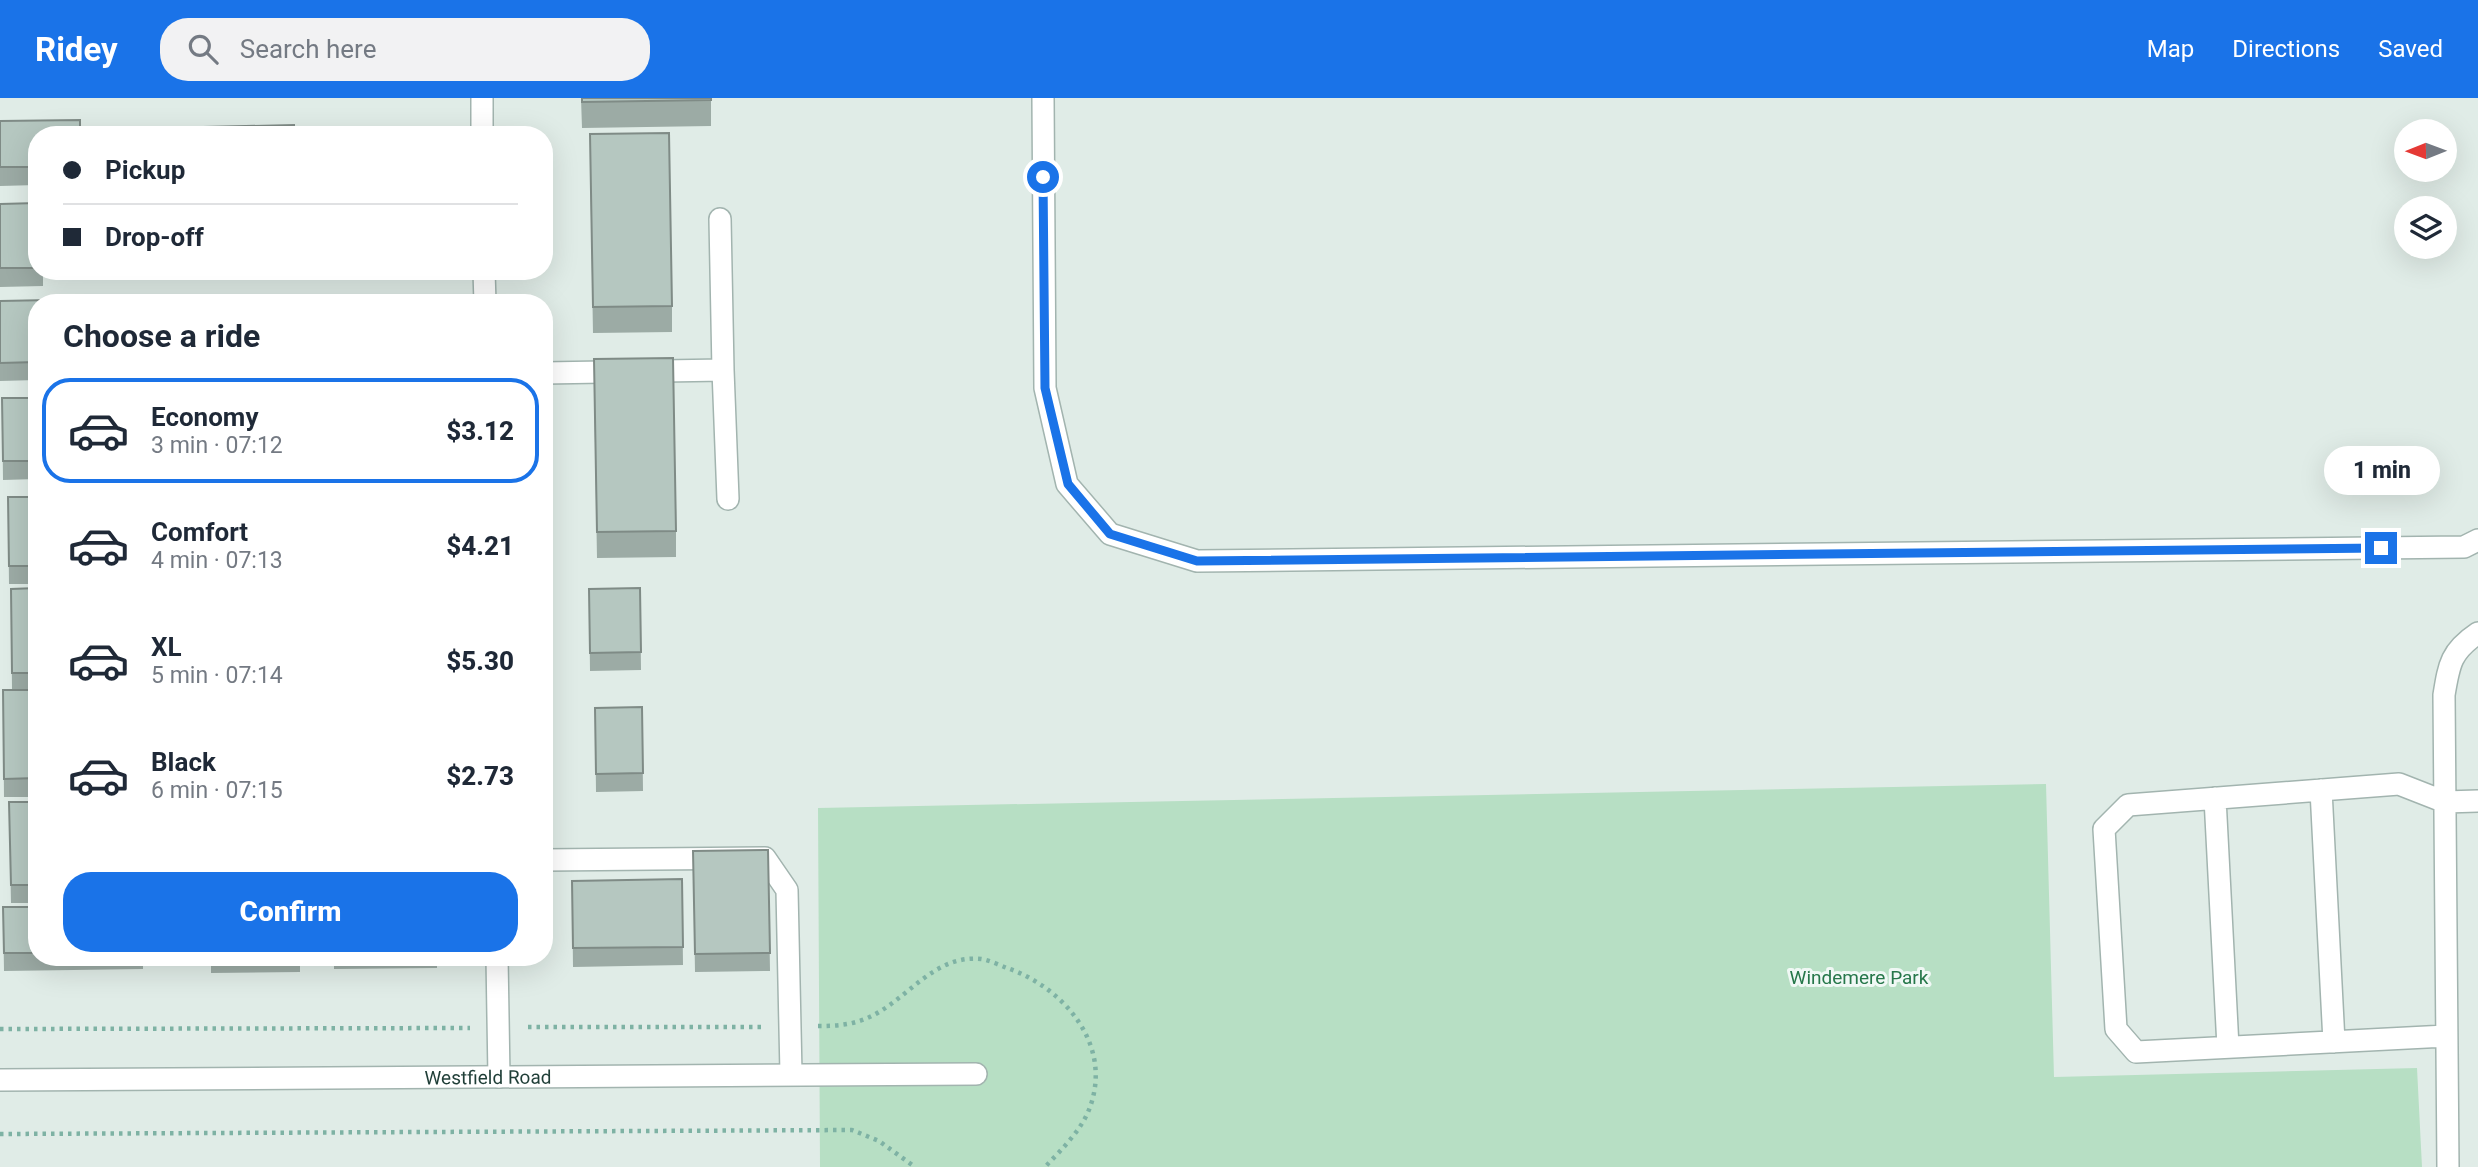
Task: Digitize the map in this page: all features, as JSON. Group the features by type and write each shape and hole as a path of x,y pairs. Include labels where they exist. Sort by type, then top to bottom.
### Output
{"street":[{"path":"482,98 482,126"},
{"path":"1043,98 1045,388 1068,484 1110,534 1197,561 2464,547 2478,540"},
{"path":"720,219 728,499"},
{"path":"553,373 723,370"},
{"path":"2448,1167 2444,695 2449,661 2463,642 2478,633"},
{"path":"2446,1036 2136,1052 2116,1029 2104,829 2128,805 2399,784 2445,802 2478,801"},
{"path":"2321,790 2334,1042"},
{"path":"2215,798 2228,1047"},
{"path":"553,860 765,858 787,890 791,1074"},
{"path":"497,966 499,1077"},
{"name":"Westfield Road","path":"0,1080 976,1074"}],"path":[{"path":"0,1029 840,1026 868,1018 940,966 981,959 1024,974 1059,996 1083,1026 1094,1069 1090,1107 1071,1138 1045,1167"},
{"path":"0,1133 852,1130 878,1141 915,1167"}],"green space":[{"name":"Windemere Park","path":"2046,784 2054,1077 2417,1068 2422,1167 820,1167 818,808"}],"building":[{"path":"582,98 711,98 711,100 582,102"},
{"path":"80,120 80,126 28,126 28,167 0,167 0,121"},
{"path":"669,133 672,306 593,307 590,134"},
{"path":"28,203 28,268 0,268 0,204"},
{"path":"28,300 28,362 0,363 0,301"},
{"path":"673,358 676,531 597,532 594,359"},
{"path":"2,398 28,398 28,461 3,461"},
{"path":"8,497 28,497 28,566 9,566"},
{"path":"28,588 28,673 12,673 11,589"},
{"path":"640,588 641,652 590,653 589,589"},
{"path":"3,690 28,690 28,778 4,779"},
{"path":"642,707 643,773 596,774 595,708"},
{"path":"9,802 28,802 28,885 11,885"},
{"path":"768,850 770,953 695,954 693,851"},
{"path":"682,879 683,947 573,948 572,881"},
{"path":"3,907 28,907 28,953 4,953"}],"route":[{"path":"1043,177 1045,388 1068,484 1110,534 1197,561 2381,548"}]}
